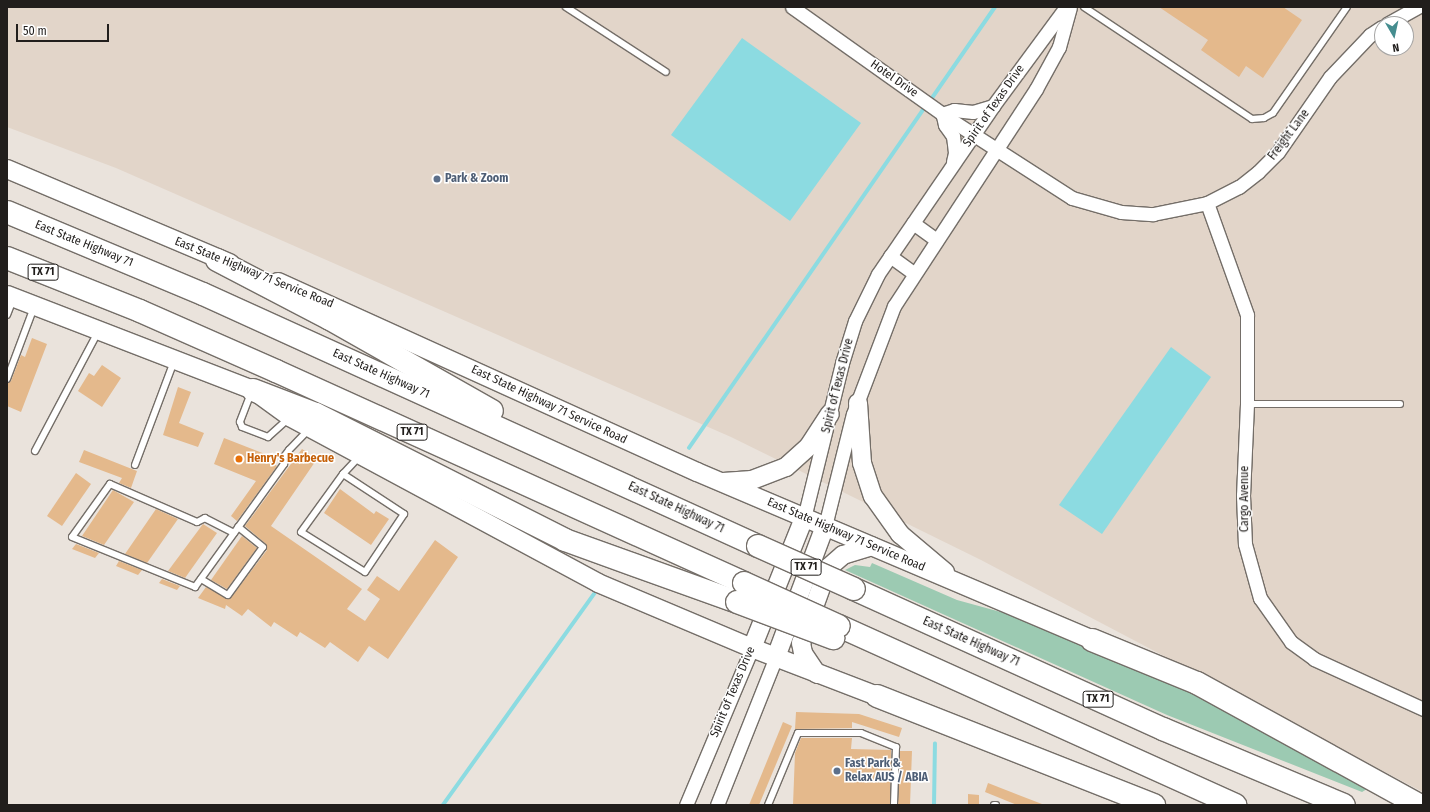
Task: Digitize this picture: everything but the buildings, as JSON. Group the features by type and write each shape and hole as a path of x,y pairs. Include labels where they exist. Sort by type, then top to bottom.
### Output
{"highway":[{"name":"East State Highway 71","path":"7,212 203,294 1163,729 1344,805"},
{"path":"7,225 287,343 363,366"},
{"path":"7,246 84,277 105,297"},
{"name":"TX 71","path":"7,258 105,297 276,371 741,592"},
{"path":"217,260 330,319 488,408 507,420 530,441"},
{"path":"253,390 316,414 565,540 741,592 837,632 955,678 1235,805"},
{"path":"1092,640 1197,683 1419,805"},
{"path":"877,696 1154,805"}],"street":[{"name":"Hotel Drive","path":"792,7 939,111 998,149"},
{"name":"Spirit of Texas Drive","path":"686,805 752,648 804,518 855,321 878,274 890,256 993,106 1066,7"},
{"name":"Spirit of Texas Drive","path":"717,805 776,657 825,526 833,502 845,444 858,403 894,306 913,274 998,149 1059,47 1070,7"},
{"path":"1402,16 1418,7"},
{"name":"Freight Lane","path":"998,149 1072,198 1121,212 1153,214 1207,203 1239,187 1278,152 1330,77 1374,32"},
{"path":"952,165 955,153 954,140 939,111 954,110 974,112 993,106"},
{"name":"East State Highway 71 Service Road","path":"7,168 217,260 247,269 344,310 548,406 804,518 1092,640"},
{"name":"Cargo Avenue","path":"1207,203 1247,315 1247,404 1243,495 1245,544 1260,598 1291,642 1314,659 1423,709"},
{"path":"913,223 936,240"},
{"path":"890,256 913,274"},
{"path":"10,296 253,390 290,417 592,580 752,648 877,696"},
{"path":"858,403 862,463 873,496 891,524 954,582"},
{"path":"721,482 752,480 786,467 809,446 830,414"},
{"path":"817,674 803,653 801,643 828,568 843,555 872,546"}],"lane":[{"path":"566,7 666,72"},
{"path":"1084,7 1252,119 1264,118 1273,113 1347,7"},
{"path":"7,315 10,296"},
{"path":"7,379 35,306"},
{"path":"36,451 98,331"},
{"path":"135,465 174,359"},
{"path":"253,390 240,425 266,437 290,417"},
{"path":"1247,404 1400,404"},
{"path":"201,579 228,596 263,547 236,530 205,518 197,522 110,484 72,537 195,587 236,530 284,464 283,458 310,428"},
{"path":"343,474 404,514 365,572 301,532 343,474 361,455"},
{"path":"768,805 798,733 861,733 896,747 894,805"}],"shaded area":[{"path":"7,7 1423,7 1423,792 981,560 731,437 116,168 7,127"}],"green space":[{"path":"872,563 957,600 1008,614 1177,682 1367,786 1367,789 1362,792 1167,715 845,570 855,565 870,567"}],"water":[{"path":"742,38 861,123 790,221 671,135"},
{"path":"1171,347 1211,377 1102,534 1059,505"}],"waterway":[{"path":"930,101 995,7"},
{"path":"689,448 926,106"},
{"path":"443,805 594,594"},
{"path":"934,805 935,744"}],"place":[{"name":"Park & Zoom","path":"437,179"},
{"name":"Henry's Barbecue","path":"239,459"},
{"name":"Fast Park & Relax AUS / ABIA","path":"837,771"}]}
